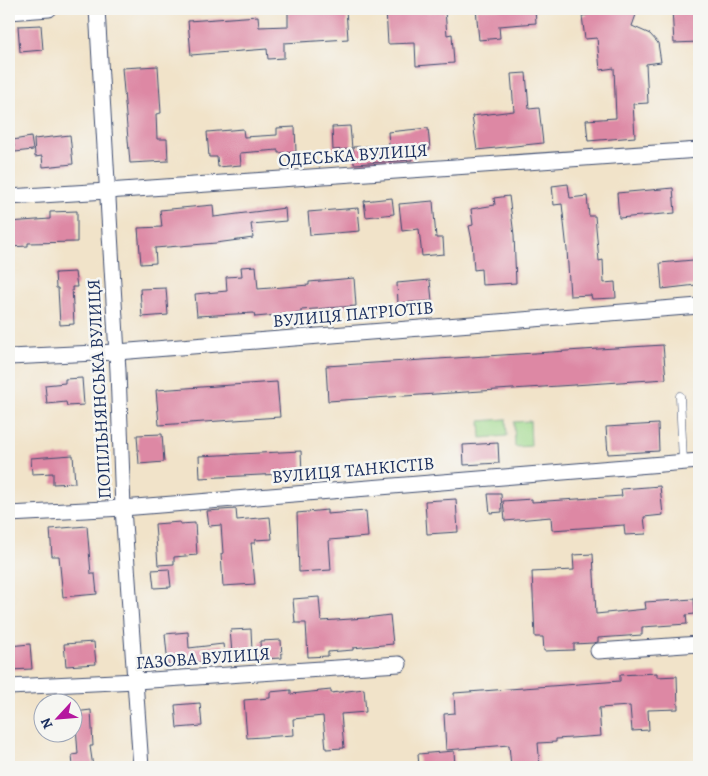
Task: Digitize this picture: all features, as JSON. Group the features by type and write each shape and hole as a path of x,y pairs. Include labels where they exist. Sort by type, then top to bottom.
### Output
{"street":[{"path":"9,12 49,9"},
{"name":"ПОПІЛЬНЯНСЬКА ВУЛИЦЯ","path":"97,9 117,352 123,508 141,767"},
{"name":"ОДЕСЬКА ВУЛИЦЯ","path":"9,197 108,192 699,150"},
{"name":"ВУЛИЦЯ ПАТРІОТІВ","path":"9,357 117,352 699,306"},
{"name":"ВУЛИЦЯ ТАНКІСТІВ","path":"9,514 123,508 699,461"},
{"path":"598,651 699,644"},
{"name":"ГАЗОВА ВУЛИЦЯ","path":"9,687 399,664"}],"lane":[{"path":"680,396 683,462"}],"green space":[{"path":"506,419 507,436 481,438 480,421"},
{"path":"530,421 531,446 515,447 514,422"}],"building":[{"path":"288,9 346,9 348,39 284,43 284,58 268,59 267,49 191,55 188,21 258,16 259,27 288,26"},
{"path":"411,9 411,13 445,11 447,35 452,34 454,63 416,66 415,43 388,44 386,10"},
{"path":"476,9 535,9 536,23 499,26 500,38 479,40"},
{"path":"586,9 638,9 632,26 650,34 658,43 661,62 646,64 648,103 633,104 635,137 588,141 586,120 616,118 614,68 600,70 597,38 585,39 582,16 587,15"},
{"path":"672,9 699,9 699,42 674,43"},
{"path":"41,25 43,50 20,52 18,26"},
{"path":"158,66 161,113 156,114 157,139 167,139 168,161 130,163 122,68"},
{"path":"526,73 529,109 539,108 543,143 477,150 472,116 514,111 511,74"},
{"path":"350,126 352,149 333,150 332,127"},
{"path":"295,127 296,152 278,153 278,150 240,153 241,165 218,167 217,157 209,157 207,132 243,129 244,137 277,135 277,128"},
{"path":"428,128 430,149 411,151 412,160 354,164 353,147 389,145 388,132"},
{"path":"70,135 73,164 43,167 42,156 35,157 34,139"},
{"path":"31,137 33,150 15,152 13,140"},
{"path":"568,184 570,198 587,196 589,216 595,216 599,261 603,260 604,283 615,282 616,298 592,299 591,295 570,296 562,204 554,205 552,186"},
{"path":"673,188 675,213 619,218 617,193"},
{"path":"509,196 514,235 516,283 482,285 481,269 474,270 469,226 473,225 471,209 495,205 494,198"},
{"path":"392,198 394,214 366,217 364,201"},
{"path":"433,201 436,238 443,238 444,254 422,256 419,229 402,231 399,204"},
{"path":"213,205 214,217 285,208 286,221 251,224 253,238 155,248 156,263 141,264 138,228 162,227 160,210"},
{"path":"358,208 360,231 310,235 308,212"},
{"path":"77,211 77,242 28,243 28,246 9,247 9,222 50,219 50,212"},
{"path":"693,260 696,285 662,289 660,263"},
{"path":"256,266 258,289 309,285 309,282 354,278 356,306 301,310 301,313 255,317 254,313 197,316 195,294 227,291 226,277 242,276 241,267"},
{"path":"75,272 77,287 72,287 74,324 60,325 58,288 56,288 55,273"},
{"path":"430,280 432,301 398,303 397,283"},
{"path":"166,288 168,315 142,317 140,289"},
{"path":"663,345 666,379 328,401 326,366"},
{"path":"82,378 84,405 67,406 66,402 47,404 45,385 65,383 65,379"},
{"path":"277,382 280,417 159,425 156,390"},
{"path":"658,424 659,451 608,454 606,427"},
{"path":"162,434 164,462 139,464 137,435"},
{"path":"498,443 499,463 464,465 463,445"},
{"path":"301,451 302,473 200,478 199,456"},
{"path":"73,455 75,483 53,484 53,473 32,474 31,458"},
{"path":"660,486 663,515 644,517 646,534 625,535 624,525 552,530 551,517 505,521 503,501 532,499 532,502 622,496 621,489"},
{"path":"488,494 501,494 502,512 490,513"},
{"path":"456,499 458,532 427,534 425,501"},
{"path":"236,509 237,520 270,517 272,539 255,540 255,543 251,543 255,584 223,586 221,525 209,526 207,511"},
{"path":"327,510 327,514 366,511 368,537 329,540 331,570 299,572 297,513"},
{"path":"180,522 180,524 195,523 197,555 174,557 174,564 158,565 155,524"},
{"path":"87,526 91,574 95,574 97,594 63,597 59,556 52,556 50,529"},
{"path":"593,554 596,614 646,609 645,602 694,599 695,614 686,615 687,624 642,627 642,635 598,638 598,642 574,644 574,650 544,651 543,637 535,637 532,572 574,570 573,555"},
{"path":"169,569 171,587 154,588 152,570"},
{"path":"319,597 321,621 390,615 393,644 353,648 353,650 328,652 328,656 308,657 306,623 295,623 293,599"},
{"path":"251,629 252,652 232,653 230,630"},
{"path":"188,632 189,648 223,644 225,661 168,665 165,634"},
{"path":"281,640 282,658 261,659 260,641"},
{"path":"94,642 96,664 66,666 64,644"},
{"path":"30,644 32,669 9,670 9,646"},
{"path":"657,673 657,677 677,676 678,709 648,710 649,730 632,731 630,706 599,708 601,736 556,739 556,742 538,743 540,767 511,767 509,745 446,750 444,714 455,713 454,693 620,681 620,675"},
{"path":"364,689 366,712 341,714 344,748 326,749 323,716 293,719 294,735 247,738 244,700 270,698 270,692 291,690 291,694 331,690 331,693"},
{"path":"200,703 202,726 177,728 175,705"},
{"path":"91,710 93,746 90,746 93,767 73,767 72,755 78,754 77,744 82,744 82,711"},
{"path":"454,751 455,767 419,767 418,754"}]}
